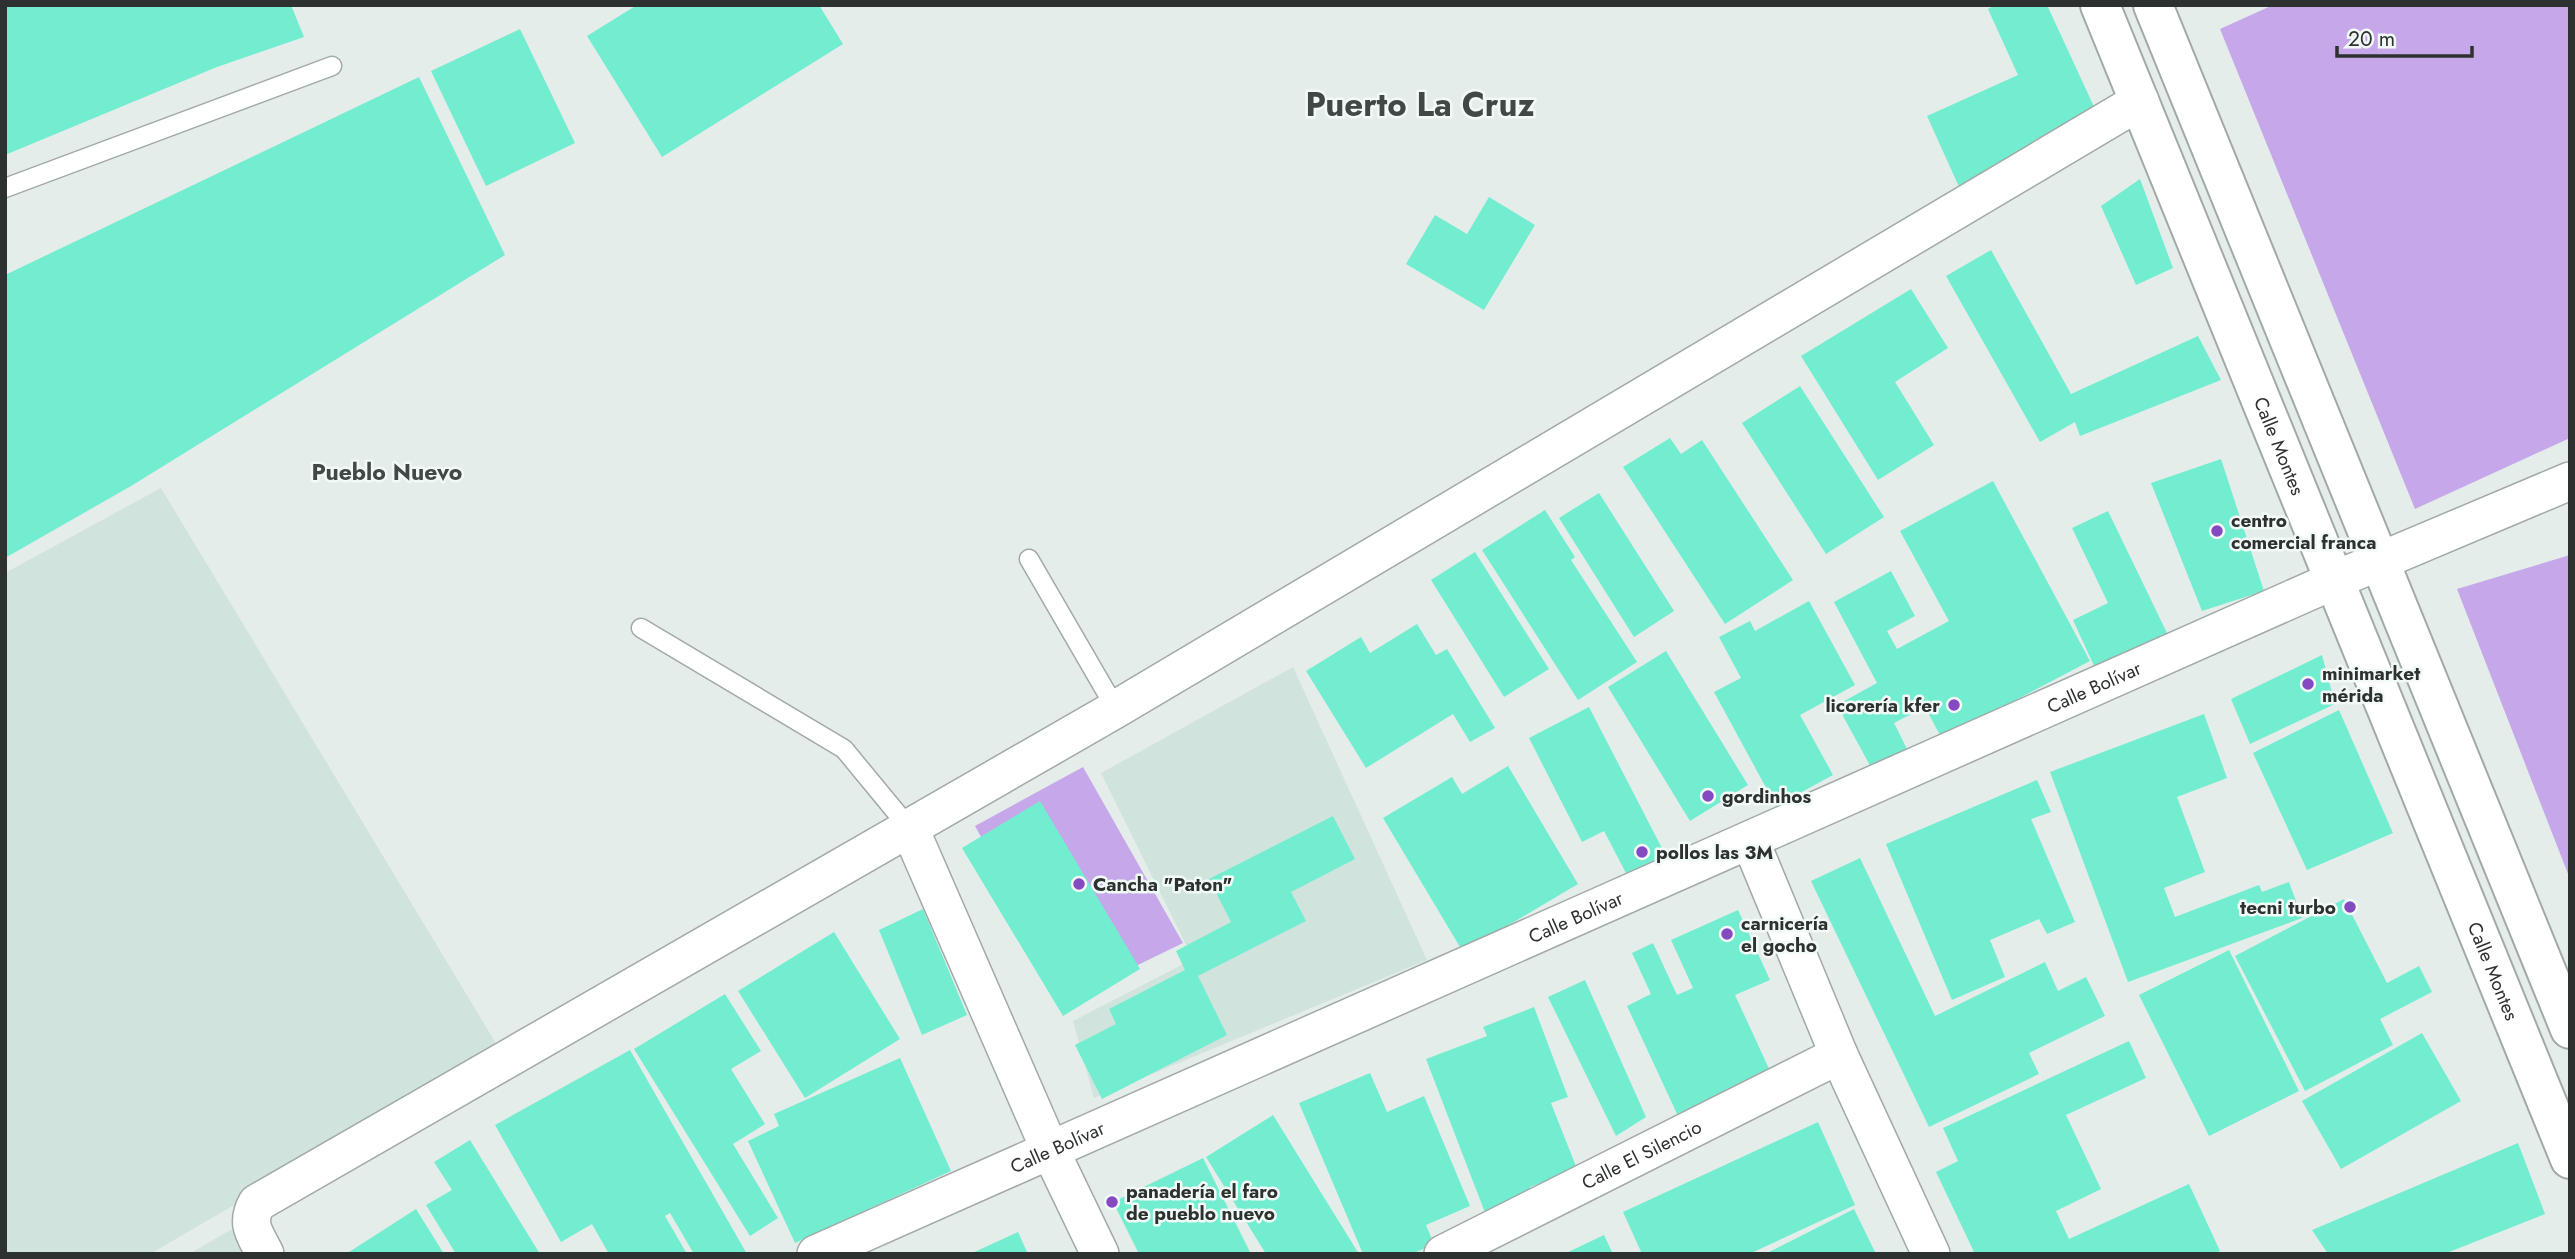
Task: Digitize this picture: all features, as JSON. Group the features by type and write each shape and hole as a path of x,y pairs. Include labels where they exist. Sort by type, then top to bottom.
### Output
{"street":[{"name":"Calle Montes","path":"2100,5 2570,1159"},
{"path":"2153,5 2570,1029"},
{"path":"265,1254 251,1228 251,1214 257,1203 1116,709 2140,101"},
{"name":"Calle Bolívar","path":"816,1254 2335,580 2570,481"},
{"path":"910,829 1051,1150 1100,1254"},
{"path":"1751,840 1839,1055 1931,1254"},
{"name":"Calle El Silencio","path":"1443,1254 1839,1055"}],"lane":[{"path":"5,188 332,66"},
{"path":"1029,559 1116,709"},
{"path":"641,628 844,748 910,829"}],"shaded area":[{"path":"2273,5 2570,5 2570,438 2415,509 2220,29"},
{"path":"161,488 500,1050 150,1254 5,1254 5,573"},
{"path":"2570,555 2570,879 2457,589"},
{"path":"1293,667 1427,960 1094,1098 1073,1021 1193,959 1101,773"},
{"name":"Cancha \"Paton\"","path":"1083,767 1183,943 1070,998 975,826"},
{"path":"232,1229 244,1254 189,1254"}],"building":[{"path":"5,5 291,5 304,37 217,67 5,155"},
{"path":"637,5 819,5 843,44 662,157 587,36"},
{"path":"1995,5 2047,5 2102,124 1960,189 1927,116 2018,75 1988,9"},
{"path":"520,29 575,143 486,186 431,71"},
{"path":"419,77 505,255 131,486 5,558 5,275"},
{"path":"2140,179 2173,268 2136,285 2101,206"},
{"path":"1489,197 1535,225 1484,310 1406,264 1435,215 1467,234"},
{"path":"1991,250 2071,394 2198,336 2221,380 2080,436 2075,422 2040,442 1946,276"},
{"path":"1911,289 1948,348 1895,382 1934,445 1878,480 1801,356"},
{"path":"1800,386 1884,517 1826,554 1742,423"},
{"path":"1670,438 1681,454 1702,440 1793,580 1725,624 1623,467"},
{"path":"2221,459 2264,591 2202,611 2151,483"},
{"path":"1993,481 2090,661 1942,739 1925,707 1894,723 1909,753 1873,771 1837,705 1877,683 1834,602 1891,571 1915,616 1887,631 1897,649 1949,621 1900,531"},
{"path":"1599,493 1674,611 1634,637 1559,518"},
{"path":"1545,510 1575,557 1571,560 1637,662 1578,700 1482,550"},
{"path":"2108,511 2167,633 2095,668 2073,620 2108,603 2072,528"},
{"path":"1475,552 1549,669 1504,697 1431,580"},
{"path":"1809,601 1855,685 1800,715 1833,775 1776,806 1714,692 1741,678 1719,637 1750,621 1755,631"},
{"path":"1417,624 1436,655 1447,649 1495,728 1470,742 1453,714 1366,768 1306,671 1361,637 1370,653"},
{"path":"1666,651 1748,785 1690,821 1608,687"},
{"path":"2322,655 2335,704 2250,744 2231,699"},
{"path":"1589,707 1666,856 1627,875 1604,831 1582,842 1529,738"},
{"path":"2339,710 2393,833 2307,870 2253,753"},
{"path":"2204,714 2227,778 2177,797 2205,872 2164,888 2175,917 2259,885 2262,892 2289,882 2302,918 2128,982 2050,772"},
{"path":"1508,766 1578,884 1463,952 1383,818 1452,777 1462,794"},
{"path":"2037,780 2051,812 2031,819 2075,922 2047,934 2039,919 1990,940 2005,977 1952,1000 1886,844"},
{"path":"1040,801 1140,969 1063,1016 962,848"},
{"path":"1333,816 1355,859 1291,892 1306,921 1198,976 1227,1035 1102,1099 1075,1045 1116,1024 1109,1009 1185,970 1176,951 1231,922 1209,879"},
{"path":"1860,858 1935,1016 2045,962 2058,991 2086,977 2105,1016 2029,1053 2039,1074 1929,1127 1811,881"},
{"path":"2344,899 2387,983 2419,966 2432,992 2380,1019 2393,1045 2305,1091 2235,956"},
{"path":"923,909 967,1015 922,1035 879,930"},
{"path":"1738,910 1770,980 1735,995 1771,1073 1678,1116 1627,1006 1651,994 1632,953 1653,943 1677,995 1693,988 1671,940"},
{"path":"834,932 900,1039 805,1098 738,991"},
{"path":"2229,950 2299,1091 2209,1136 2139,995"},
{"path":"1585,980 1646,1117 1616,1136 1548,997"},
{"path":"725,994 761,1051 731,1069 765,1124 733,1144 778,1218 750,1236 634,1049"},
{"path":"1534,1007 1568,1097 1551,1103 1577,1169 1530,1187 1537,1205 1489,1223 1426,1059 1487,1036 1483,1027"},
{"path":"2422,1033 2461,1101 2341,1169 2302,1101"},
{"path":"2129,1041 2146,1078 2066,1115 2101,1189 2056,1211 2069,1239 2189,1184 2220,1251 2214,1254 1975,1254 1936,1172 1958,1161 1943,1128"},
{"path":"630,1050 747,1254 694,1254 670,1213 665,1216 687,1254 609,1254 592,1224 561,1242 495,1125"},
{"path":"900,1058 951,1171 795,1243 748,1141 779,1126 774,1114"},
{"path":"1370,1073 1387,1112 1424,1096 1470,1206 1426,1225 1434,1244 1412,1254 1363,1254 1299,1103"},
{"path":"1273,1115 1359,1254 1266,1254 1206,1157"},
{"path":"1818,1122 1855,1205 1749,1254 1642,1254 1623,1212"},
{"path":"470,1140 540,1254 456,1254 426,1205 452,1190 434,1162"},
{"path":"2518,1143 2545,1214 2444,1254 2328,1254 2312,1230"},
{"path":"1203,1158 1251,1254 1139,1254 1113,1202"},
{"path":"416,1209 444,1254 346,1254"},
{"path":"1854,1209 1876,1254 1765,1254"},
{"path":"1018,1232 1028,1254 970,1254"},
{"path":"1604,1235 1613,1254 1564,1254"}],"place":[{"name":"centro comercial franca","path":"2217,531"},
{"name":"minimarket mérida","path":"2308,684"},
{"name":"licorería kfer","path":"1954,705"},
{"name":"gordinhos","path":"1708,796"},
{"name":"pollos las 3M","path":"1642,852"},
{"name":"Cancha \"Paton\"","path":"1079,884"},
{"name":"tecni turbo","path":"2350,907"},
{"name":"carnicería el gocho","path":"1727,934"},
{"name":"panadería el faro de pueblo nuevo","path":"1112,1202"}],"district":[{"name":"Puerto La Cruz","path":"1420,104"},
{"name":"Pueblo Nuevo","path":"387,472"}]}
